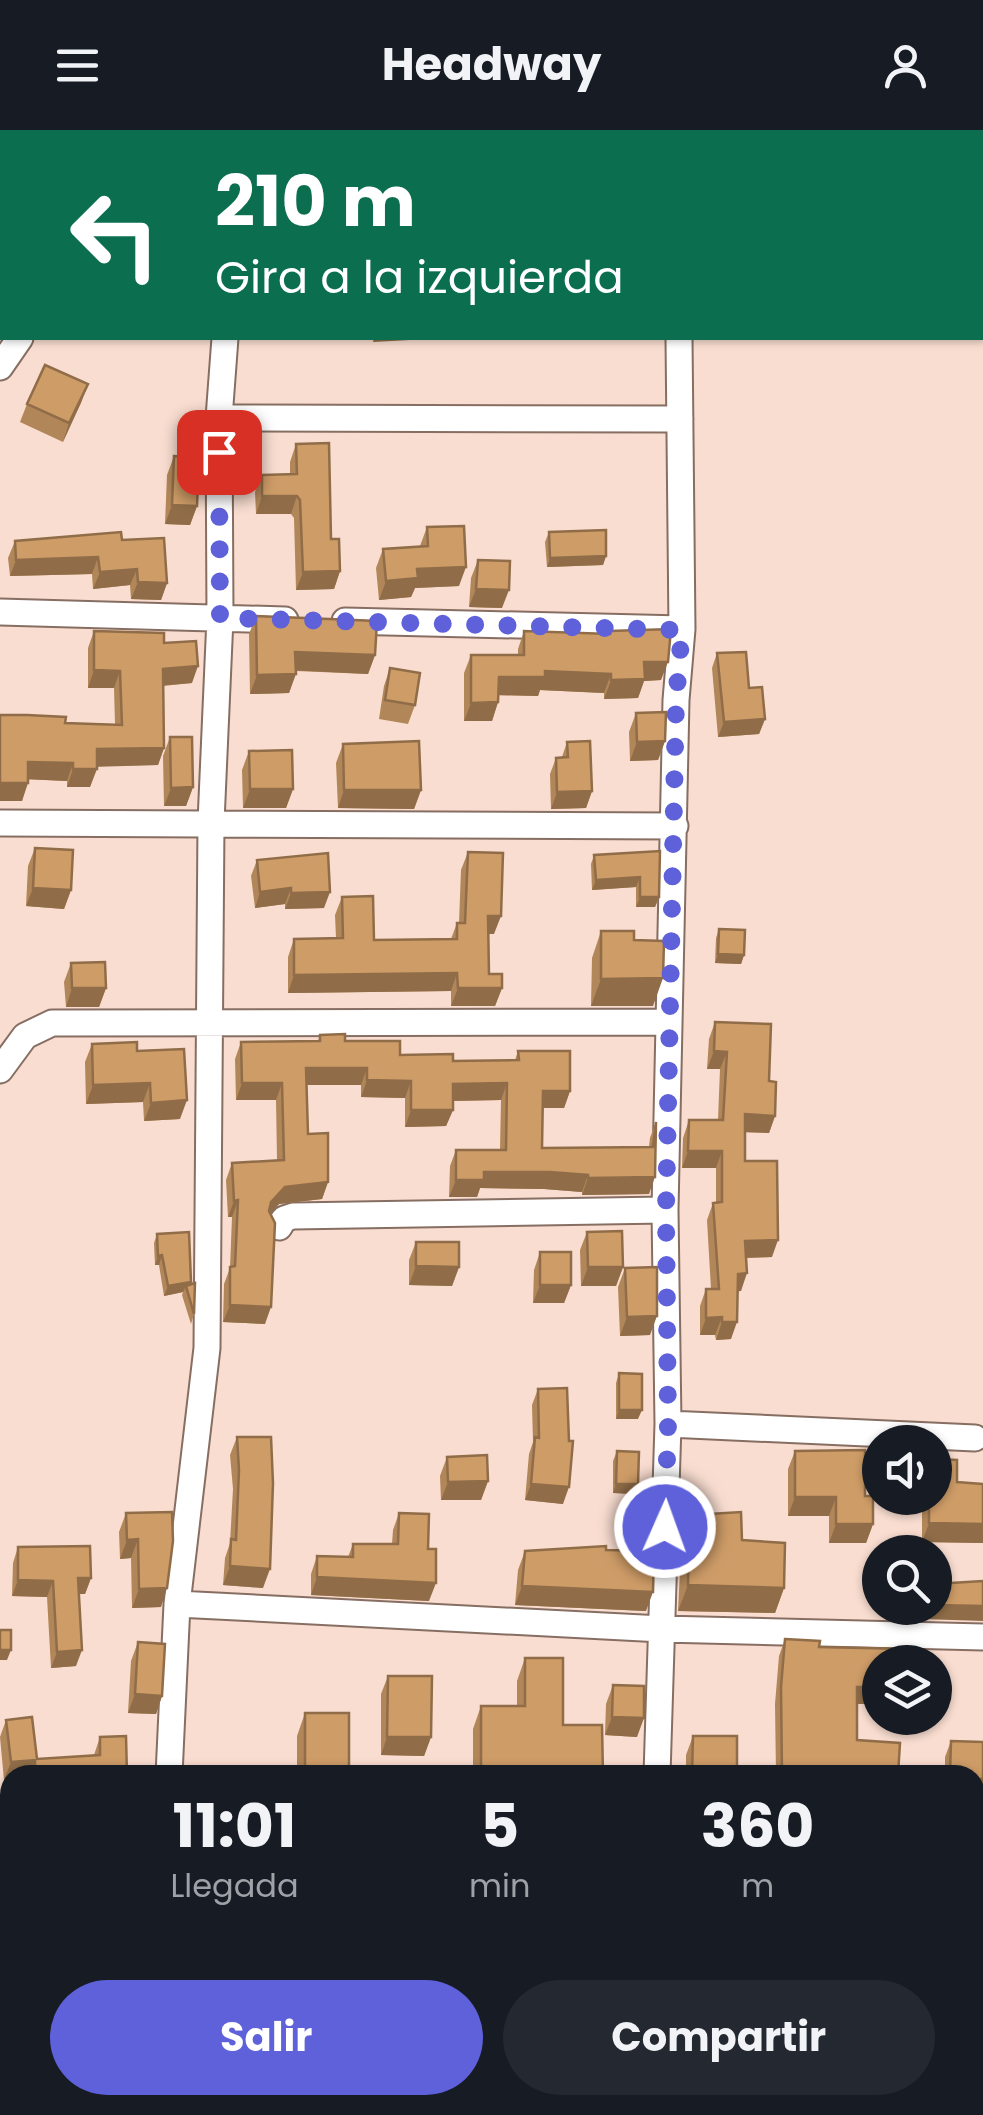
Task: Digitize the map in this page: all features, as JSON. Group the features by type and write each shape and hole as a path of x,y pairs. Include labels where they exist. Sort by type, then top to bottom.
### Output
{"street":[{"path":"0,366 19,340"},
{"path":"169,1765 177,1604 207,1348 207,1024 220,618 219,418 225,340"},
{"path":"656,1765 668,1424 666,1210 676,700 682,630 678,340"},
{"path":"219,418 680,419"},
{"path":"0,612 682,630"},
{"path":"0,824 675,826"},
{"path":"0,1070 26,1036 52,1023 669,1022"},
{"path":"278,1227 293,1216 666,1210"},
{"path":"668,1424 975,1438"},
{"path":"177,1604 662,1629 983,1637"}],"building":[{"path":"45,365 88,384 69,423 27,404"},
{"path":"329,443 331,539 339,539 340,571 303,572 300,500 297,496 262,496 262,475 297,474 296,444"},
{"path":"174,456 199,458 197,506 172,505"},
{"path":"464,526 466,567 417,569 418,578 386,581 383,549 428,546 427,527"},
{"path":"606,530 606,556 550,558 549,532"},
{"path":"121,532 122,540 164,538 167,583 138,582 137,569 100,572 98,557 16,560 15,541"},
{"path":"478,560 510,561 509,590 476,589"},
{"path":"256,616 377,621 375,655 295,652 296,674 257,675"},
{"path":"671,629 668,662 644,662 645,679 611,680 611,674 545,671 545,677 499,677 498,702 471,703 471,655 524,655 524,631 610,634"},
{"path":"94,631 164,633 164,643 196,641 198,666 163,669 164,748 97,749 97,769 73,769 73,763 28,762 28,783 0,783 0,715 66,717 65,723 122,725 120,671 94,670"},
{"path":"746,652 749,688 762,687 765,719 724,722 717,653"},
{"path":"390,668 420,673 415,705 385,700"},
{"path":"666,712 665,741 637,742 636,713"},
{"path":"170,737 192,737 193,787 171,788"},
{"path":"419,741 421,790 344,790 343,744"},
{"path":"590,741 592,791 557,792 556,758 568,757 567,742"},
{"path":"292,750 293,789 250,789 249,751"},
{"path":"35,848 73,850 71,890 33,888"},
{"path":"660,851 659,897 640,897 640,877 596,880 594,855"},
{"path":"468,852 503,853 501,916 488,916 489,974 502,974 502,988 458,988 457,973 294,975 294,939 343,938 342,897 373,896 374,940 457,939 457,923 465,923"},
{"path":"328,853 330,892 291,893 291,888 260,892 257,860"},
{"path":"719,929 745,930 744,955 718,954"},
{"path":"601,931 634,931 634,940 664,941 663,978 601,979"},
{"path":"105,962 106,988 72,988 71,963"},
{"path":"715,1022 771,1024 769,1081 776,1082 775,1116 745,1114 745,1161 777,1161 778,1240 745,1241 747,1273 738,1274 737,1322 722,1322 722,1317 706,1318 706,1289 719,1289 713,1203 722,1202 722,1151 688,1151 689,1120 723,1120 727,1052 714,1051"},
{"path":"345,1034 345,1041 400,1041 400,1055 453,1054 453,1061 519,1060 518,1051 570,1051 570,1091 543,1091 542,1148 653,1147 656,1122 655,1177 484,1172 484,1180 456,1180 456,1150 506,1150 507,1083 453,1084 453,1110 411,1110 411,1081 367,1080 367,1068 306,1068 308,1134 328,1133 328,1182 285,1187 271,1202 269,1211 275,1223 271,1307 230,1305 238,1200 234,1201 232,1163 284,1160 282,1083 242,1083 241,1042 320,1041 320,1035"},
{"path":"137,1042 137,1051 184,1049 187,1100 151,1103 150,1083 93,1085 92,1044"},
{"path":"622,1231 623,1267 588,1267 587,1232"},
{"path":"189,1232 191,1282 168,1286 162,1255 158,1256 157,1234"},
{"path":"416,1242 459,1242 459,1267 416,1266"},
{"path":"540,1252 571,1252 571,1285 540,1285"},
{"path":"657,1267 657,1316 627,1317 625,1268"},
{"path":"195,1283 194,1314 186,1286"},
{"path":"619,1373 642,1374 642,1410 619,1410"},
{"path":"567,1388 569,1441 573,1441 569,1487 531,1484 535,1437 539,1438 538,1389"},
{"path":"237,1437 271,1437 270,1569 230,1566 231,1539 236,1540"},
{"path":"862,1450 862,1515 873,1515 873,1524 836,1524 836,1497 795,1497 795,1451"},
{"path":"617,1451 639,1452 638,1484 616,1484"},
{"path":"487,1455 488,1481 448,1482 447,1457"},
{"path":"952,1460 957,1460 957,1482 983,1484 983,1524 929,1523 929,1515 952,1515"},
{"path":"172,1512 167,1588 139,1589 138,1539 127,1540 126,1513"},
{"path":"741,1512 742,1540 785,1543 784,1588 688,1585 689,1545 695,1545 693,1515"},
{"path":"399,1513 429,1514 428,1549 436,1549 436,1583 317,1577 317,1556 353,1557 353,1544 398,1544"},
{"path":"90,1546 91,1578 78,1578 82,1650 57,1652 53,1581 18,1580 18,1547"},
{"path":"606,1546 606,1550 654,1551 653,1592 522,1586 525,1551"},
{"path":"983,1581 983,1606 952,1605 952,1583"},
{"path":"0,1630 11,1630 11,1650 0,1650"},
{"path":"785,1639 820,1641 819,1647 862,1648 857,1740 900,1743 899,1765 782,1765"},
{"path":"138,1642 165,1644 162,1696 135,1694"},
{"path":"525,1658 563,1658 563,1725 602,1725 603,1765 481,1765 481,1706 525,1706"},
{"path":"388,1676 432,1676 431,1737 387,1737"},
{"path":"613,1685 644,1686 644,1718 612,1717"},
{"path":"305,1713 349,1713 349,1765 305,1765"},
{"path":"32,1717 37,1759 100,1755 100,1737 126,1736 127,1765 11,1762 6,1720"},
{"path":"693,1736 737,1736 737,1765 692,1765"},
{"path":"951,1741 983,1742 983,1765 950,1765"}],"route":[{"path":"219,452 220,618 682,630 676,700 669,1022 665,1527"}]}
